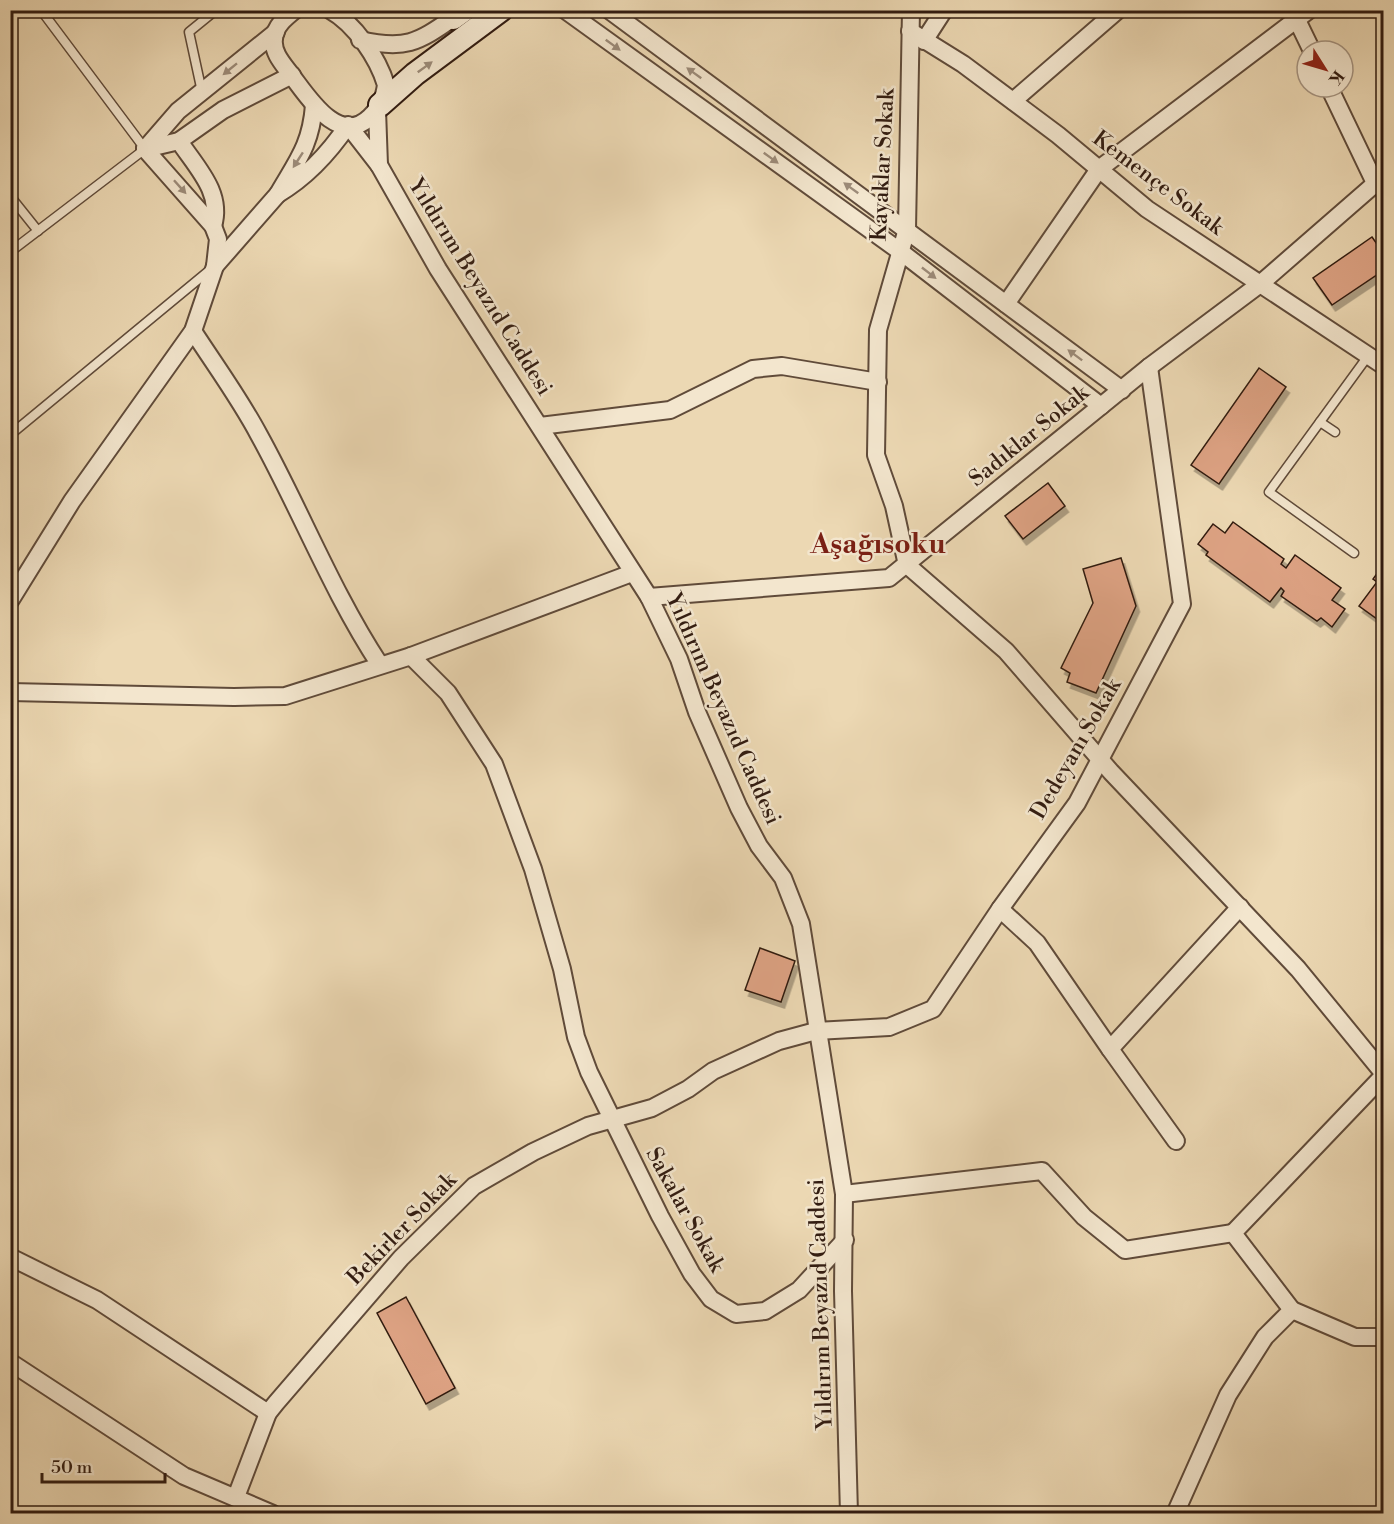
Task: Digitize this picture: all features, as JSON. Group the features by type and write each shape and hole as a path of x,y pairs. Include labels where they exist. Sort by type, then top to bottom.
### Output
{"main road":[{"path":"378,108 415,74 501,10"}],"street":[{"path":"330,10 344,16 383,73 386,85 378,108 379,165"},
{"path":"565,10 902,252 1101,406"},
{"path":"609,10 1122,390"},
{"name":"Kayaklar Sokak","path":"907,565 894,506 876,456 878,330 907,229 917,36 911,10"},
{"path":"917,36 944,10"},
{"path":"1013,101 1118,10"},
{"path":"360,40 393,46 407,45 421,40 459,14"},
{"path":"1006,304 1099,169 1298,14 1307,39"},
{"path":"145,148 178,111 283,18"},
{"path":"283,18 273,41 276,53 314,105 330,120 348,125 366,120 378,108"},
{"name":"Kemençe Sokak","path":"917,36 963,64 1013,101 1147,209 1383,366"},
{"path":"145,148 179,141 223,110 292,75"},
{"path":"1335,99 1379,180"},
{"path":"215,266 278,194 306,147 313,128 314,105"},
{"path":"278,194 298,182 333,147 348,125"},
{"name":"Yıldırım Beyazıd Caddesi","path":"348,125 379,165 438,268 649,597 679,659 697,712 739,808 759,846 783,878 803,934 816,1030 844,1194 843,1291 849,1514"},
{"path":"179,141 214,194 218,211 213,226"},
{"path":"10,601 72,501 193,331 215,266 218,238 213,226 145,148"},
{"name":"Sadıklar Sokak","path":"649,597 889,578 1149,367 1260,284 1379,180"},
{"path":"193,331 258,433 321,554 343,604 380,665"},
{"path":"540,426 670,410 753,369 782,366 878,382"},
{"name":"Dedeyanı Sokak","path":"816,1030 889,1027 933,1009 1000,909 1077,803 1182,604 1149,367"},
{"path":"844,1194 1042,1171 1084,1217 1125,1250 1233,1233 1383,1075 1298,969 1100,760 1006,651 907,565"},
{"path":"10,692 285,696 334,683 411,656 632,573"},
{"name":"Sakalar Sokak","path":"411,656 448,693 494,764 533,869 562,969 576,1037 612,1122 692,1274 711,1299 736,1314 765,1311 799,1290 845,1240"},
{"path":"1110,1049 1240,907"},
{"path":"1000,909 1038,943 1176,1141"},
{"name":"Bekirler Sokak","path":"236,1497 268,1413 401,1258 474,1186 533,1152 588,1126 612,1122 652,1108 688,1089 713,1071 753,1052 816,1030"},
{"path":"1233,1233 1292,1310 1355,1337 1383,1338"},
{"path":"10,1257 97,1300 268,1413"},
{"path":"1175,1514 1228,1395 1265,1337 1292,1310"},
{"path":"10,1362 184,1476 273,1514"}],"lane":[{"path":"10,252 145,148 41,10"},
{"path":"202,92 189,32 216,10"},
{"path":"10,196 38,231"},
{"path":"10,435 215,266"},
{"path":"1354,553 1269,492 1368,356"},
{"path":"1320,422 1335,432"}],"building":[{"path":"1372,237 1384,254 1384,270 1332,305 1313,278"},
{"path":"1259,368 1286,387 1219,484 1191,465"},
{"path":"1048,483 1065,506 1023,539 1005,516"},
{"path":"1233,522 1284,559 1281,564 1286,568 1295,555 1341,588 1332,600 1345,609 1332,627 1321,618 1317,621 1281,596 1284,591 1281,588 1270,602 1206,555 1208,552 1198,544 1213,524 1225,533"},
{"path":"1121,558 1136,606 1096,693 1067,682 1070,673 1061,668 1093,603 1083,569"},
{"path":"1381,568 1384,570 1384,624 1359,606 1377,582 1373,579"},
{"path":"760,948 795,961 781,1002 745,990"},
{"path":"406,1297 455,1388 426,1404 377,1313"}],"district":[{"name":"Aşağısoku","path":"878,544"}]}
